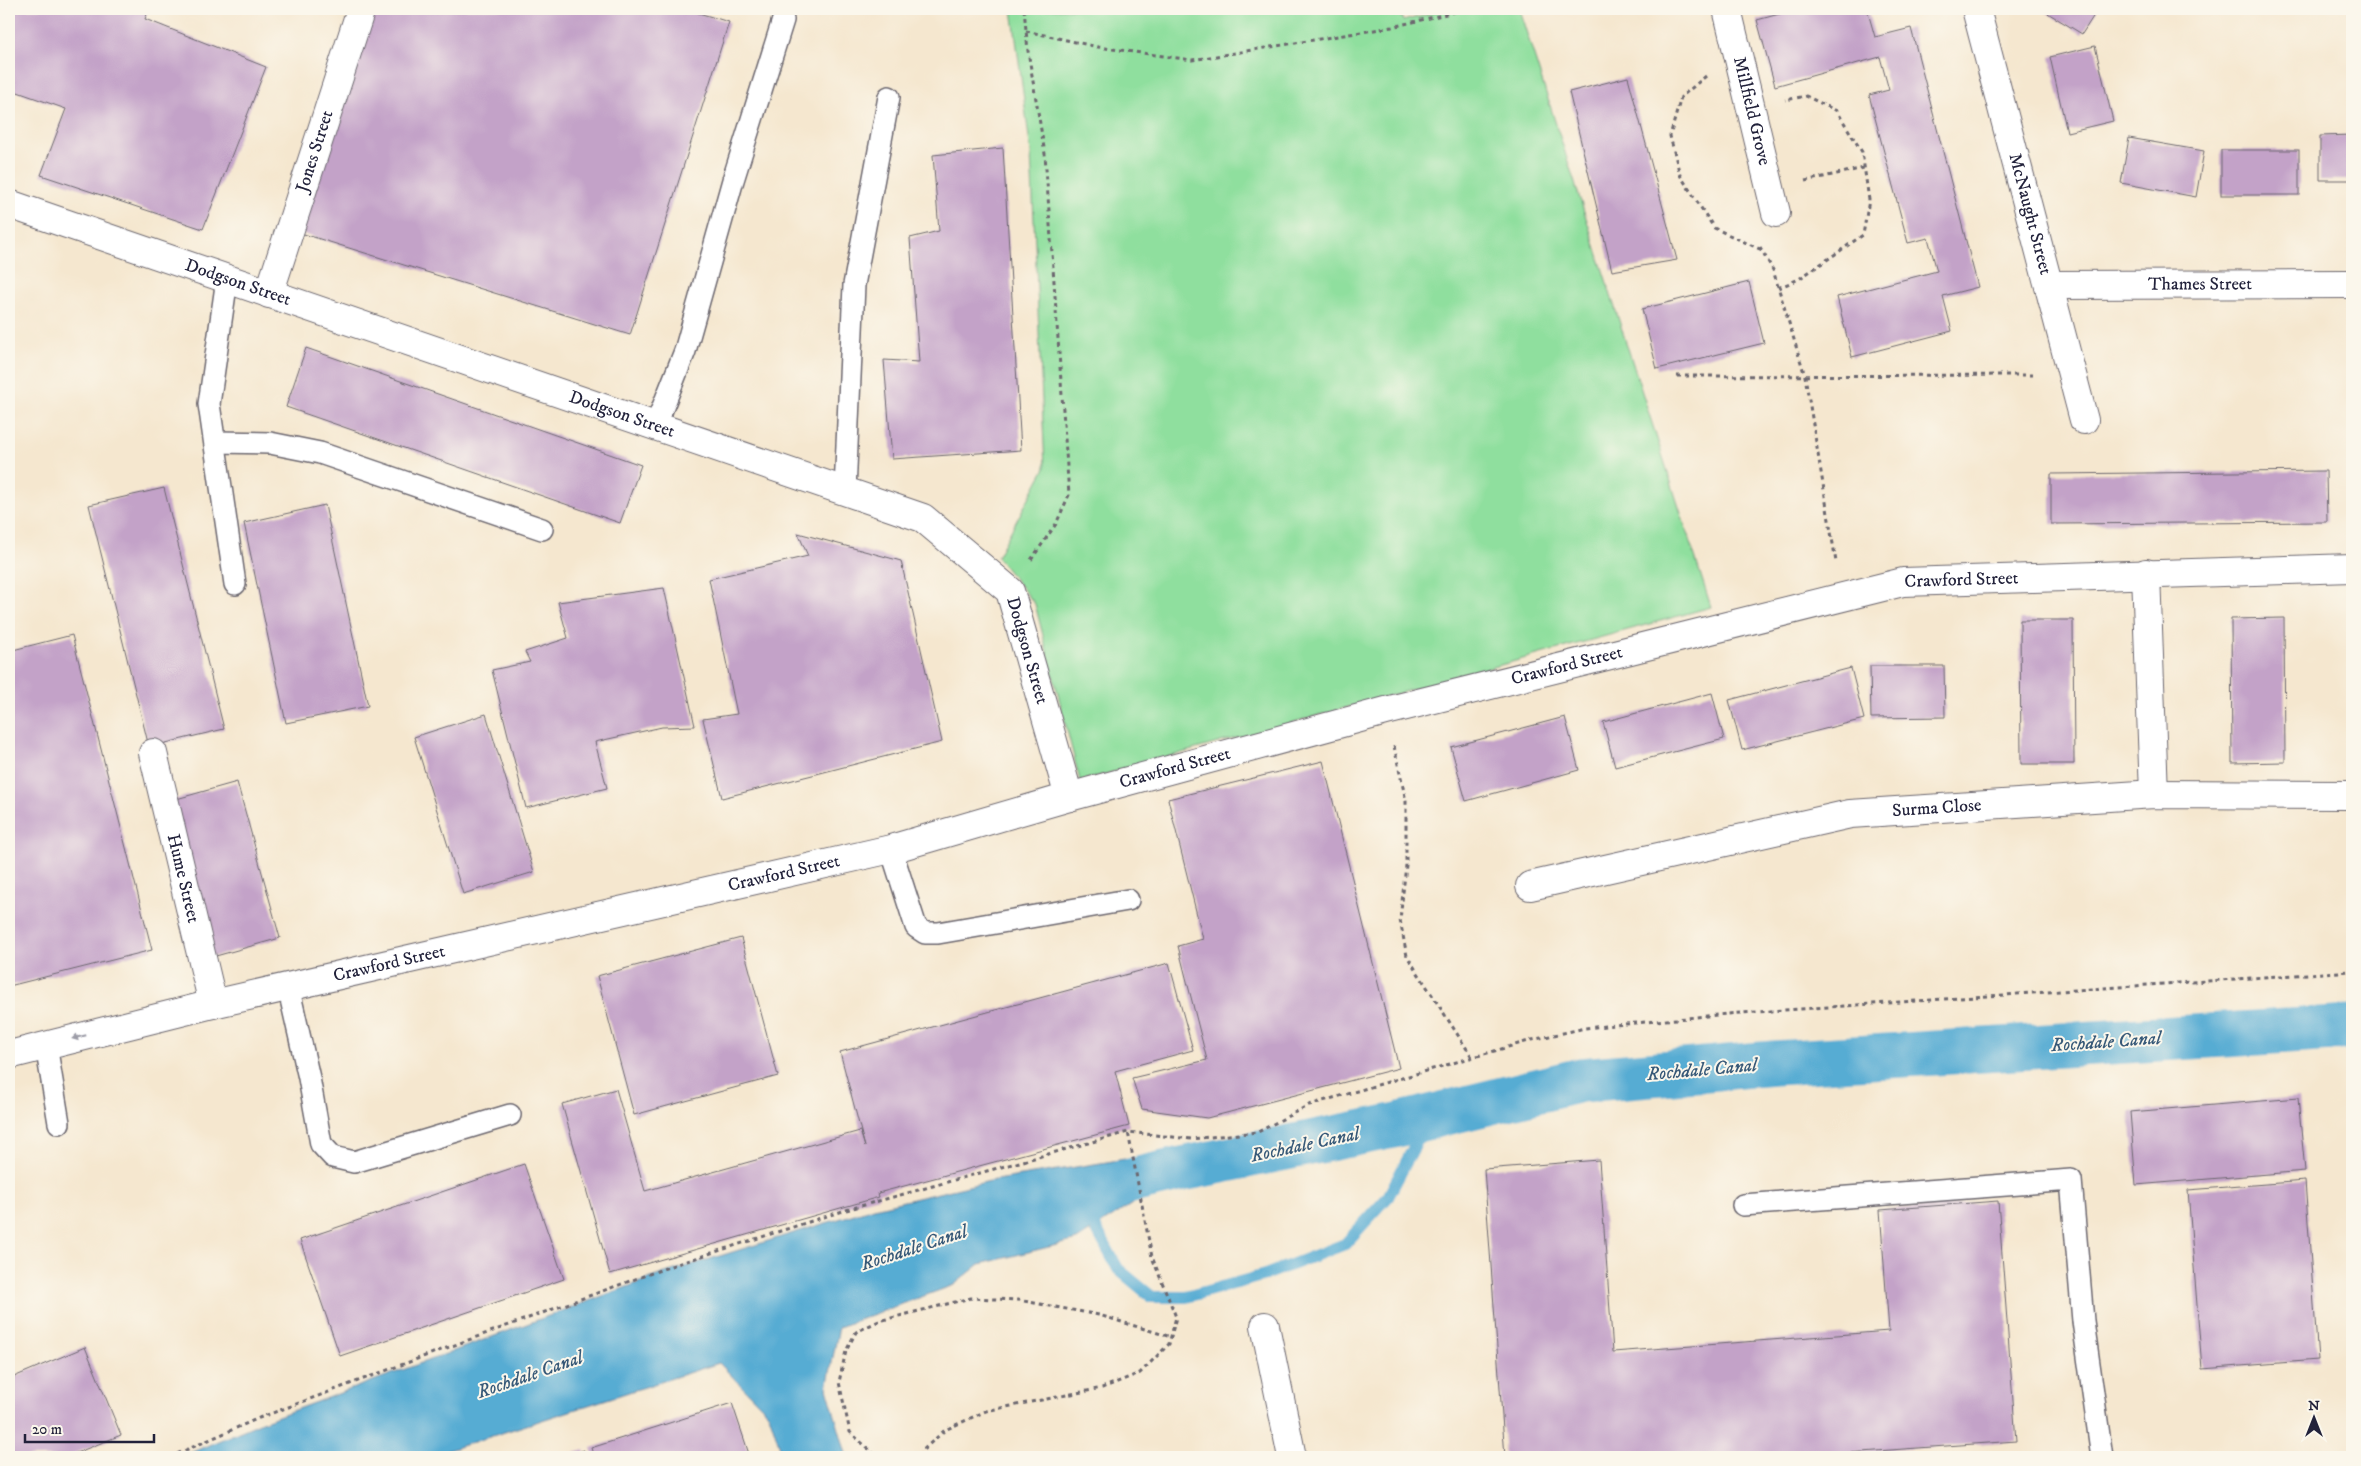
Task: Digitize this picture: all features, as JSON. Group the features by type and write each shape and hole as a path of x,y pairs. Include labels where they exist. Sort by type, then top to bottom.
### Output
{"street":[{"name":"Jones Street","path":"269,294 361,9"},
{"name":"Millfield Grove","path":"1727,9 1773,201"},
{"name":"McNaught Street","path":"1976,9 2084,420"},
{"name":"Dodgson Street","path":"9,204 923,518 1010,591 1069,797"},
{"name":"Thames Street","path":"2049,285 2352,284"},
{"name":"Crawford Street","path":"9,1055 288,986 891,849 1069,797 1386,711 1903,582 2352,568"},
{"path":"2146,573 2154,794"},
{"name":"Hume Street","path":"154,753 213,1004"},
{"name":"Surma Close","path":"1530,886 1850,814 2154,794 2352,795"},
{"path":"1265,1326 1292,1457"}],"lane":[{"path":"655,426 685,351 733,180 783,20"},
{"path":"845,491 854,285 889,97"},
{"path":"227,279 209,404 236,584"},
{"path":"214,442 270,443 320,453 542,529"},
{"path":"891,849 916,927 925,933 938,933 1128,900"},
{"path":"288,986 309,1078 321,1144 333,1156 354,1162 510,1115"},
{"path":"46,1045 59,1123"},
{"path":"1743,1205 2072,1180 2083,1321 2102,1457"}],"path":[{"path":"1010,591 1056,524 1069,495 1045,154 1024,9"},
{"path":"1026,31 1098,47 1192,60 1392,27 1467,9"},
{"path":"1738,55 1704,77 1681,97 1670,136 1680,175 1714,228 1762,251"},
{"path":"1750,107 1806,96 1837,111 1862,152 1869,200 1863,235 1799,279 1778,288"},
{"path":"1842,598 1805,376 1773,270 1756,241 1773,201 1864,168"},
{"path":"1677,376 2072,375"},
{"path":"1386,711 1406,801 1406,865 1400,920 1407,956 1472,1058"},
{"path":"170,1457 258,1418 671,1266 846,1210 1128,1132 1191,1139 1258,1132 1309,1105 1532,1040 1585,1028 1718,1015 1981,995 2352,972"},
{"path":"921,1457 923,1450 944,1430 986,1411 1102,1388 1140,1373 1169,1344 1176,1317 1152,1257 1128,1132"},
{"path":"883,1457 874,1454 850,1432 839,1382 846,1351 856,1332 879,1321 971,1298 1018,1300 1100,1315 1171,1337"}],"green space":[{"path":"1012,9 1399,9 1403,21 1447,9 1519,9 1711,607 1080,781 1035,604 997,557 1045,468 1031,153"}],"water":[{"path":"1125,1159 1135,1202 1077,1240 980,1264 954,1285 839,1327 827,1388 847,1457 783,1457 769,1414 719,1363 427,1457 181,1457 262,1422 662,1274 874,1208 990,1181"}],"building":[{"path":"9,9 149,9 145,19 266,67 203,229 41,175 66,109 9,89"},
{"path":"364,9 685,9 729,22 630,335 294,231"},
{"path":"1798,9 1867,9 1875,37 1911,28 1978,287 1943,296 1952,331 1852,357 1837,297 1937,271 1928,238 1908,243 1869,95 1889,90 1880,57 1775,86 1757,20"},
{"path":"2041,9 2098,9 2082,34"},
{"path":"2095,46 2113,121 2067,132 2050,57"},
{"path":"1628,77 1677,260 1612,271 1569,92"},
{"path":"2352,135 2352,180 2320,180 2320,136"},
{"path":"2129,138 2204,151 2196,197 2121,183"},
{"path":"1003,148 1021,450 892,459 884,360 919,362 910,238 939,231 933,155"},
{"path":"2221,150 2299,150 2299,195 2221,195"},
{"path":"1749,282 1764,343 1657,369 1642,309"},
{"path":"306,348 641,465 620,523 286,407"},
{"path":"2326,471 2327,522 2051,524 2051,474"},
{"path":"164,488 224,729 149,747 89,505"},
{"path":"325,505 368,706 286,723 244,523"},
{"path":"798,533 901,561 942,742 722,798 703,719 737,714 709,579 808,556"},
{"path":"664,588 695,726 662,727 595,742 607,788 526,808 492,670 530,662 525,652 568,638 558,602"},
{"path":"2284,618 2285,762 2232,763 2231,619"},
{"path":"2020,620 2073,620 2074,764 2021,764"},
{"path":"72,635 152,950 9,986 9,651"},
{"path":"1870,666 1944,666 1945,717 1871,718"},
{"path":"1851,668 1864,719 1742,750 1729,700"},
{"path":"1712,693 1724,739 1615,767 1603,722"},
{"path":"486,714 534,872 463,894 414,737"},
{"path":"1565,717 1579,770 1466,801 1451,747"},
{"path":"1323,761 1399,1068 1207,1118 1142,1109 1132,1078 1207,1060 1178,946 1203,939 1168,799"},
{"path":"237,782 280,938 198,961 155,805"},
{"path":"741,938 778,1076 634,1115 597,976"},
{"path":"1169,963 1193,1050 1115,1071 1129,1126 878,1193 879,1197 610,1274 562,1104 616,1089 645,1191 860,1131 865,1147 840,1052"},
{"path":"2298,1098 2305,1171 2136,1185 2130,1112"},
{"path":"1599,1160 1613,1352 1889,1331 1880,1210 1998,1201 2016,1441 1792,1457 1505,1457 1484,1169"},
{"path":"524,1164 564,1279 340,1356 300,1240"},
{"path":"2305,1181 2318,1360 2202,1369 2188,1190"},
{"path":"85,1347 121,1435 66,1457 9,1457 9,1379"},
{"path":"732,1403 750,1457 594,1457 591,1448"},
{"path":"584,1450 586,1457 563,1457"}],"waterway":[{"name":"Rochdale Canal","path":"1072,1197 1101,1188 1182,1169 1393,1126 1581,1080 1774,1063 2352,1027"},
{"path":"1088,1213 1118,1269 1152,1297 1186,1297 1265,1275 1345,1244 1388,1197 1429,1118"}]}
